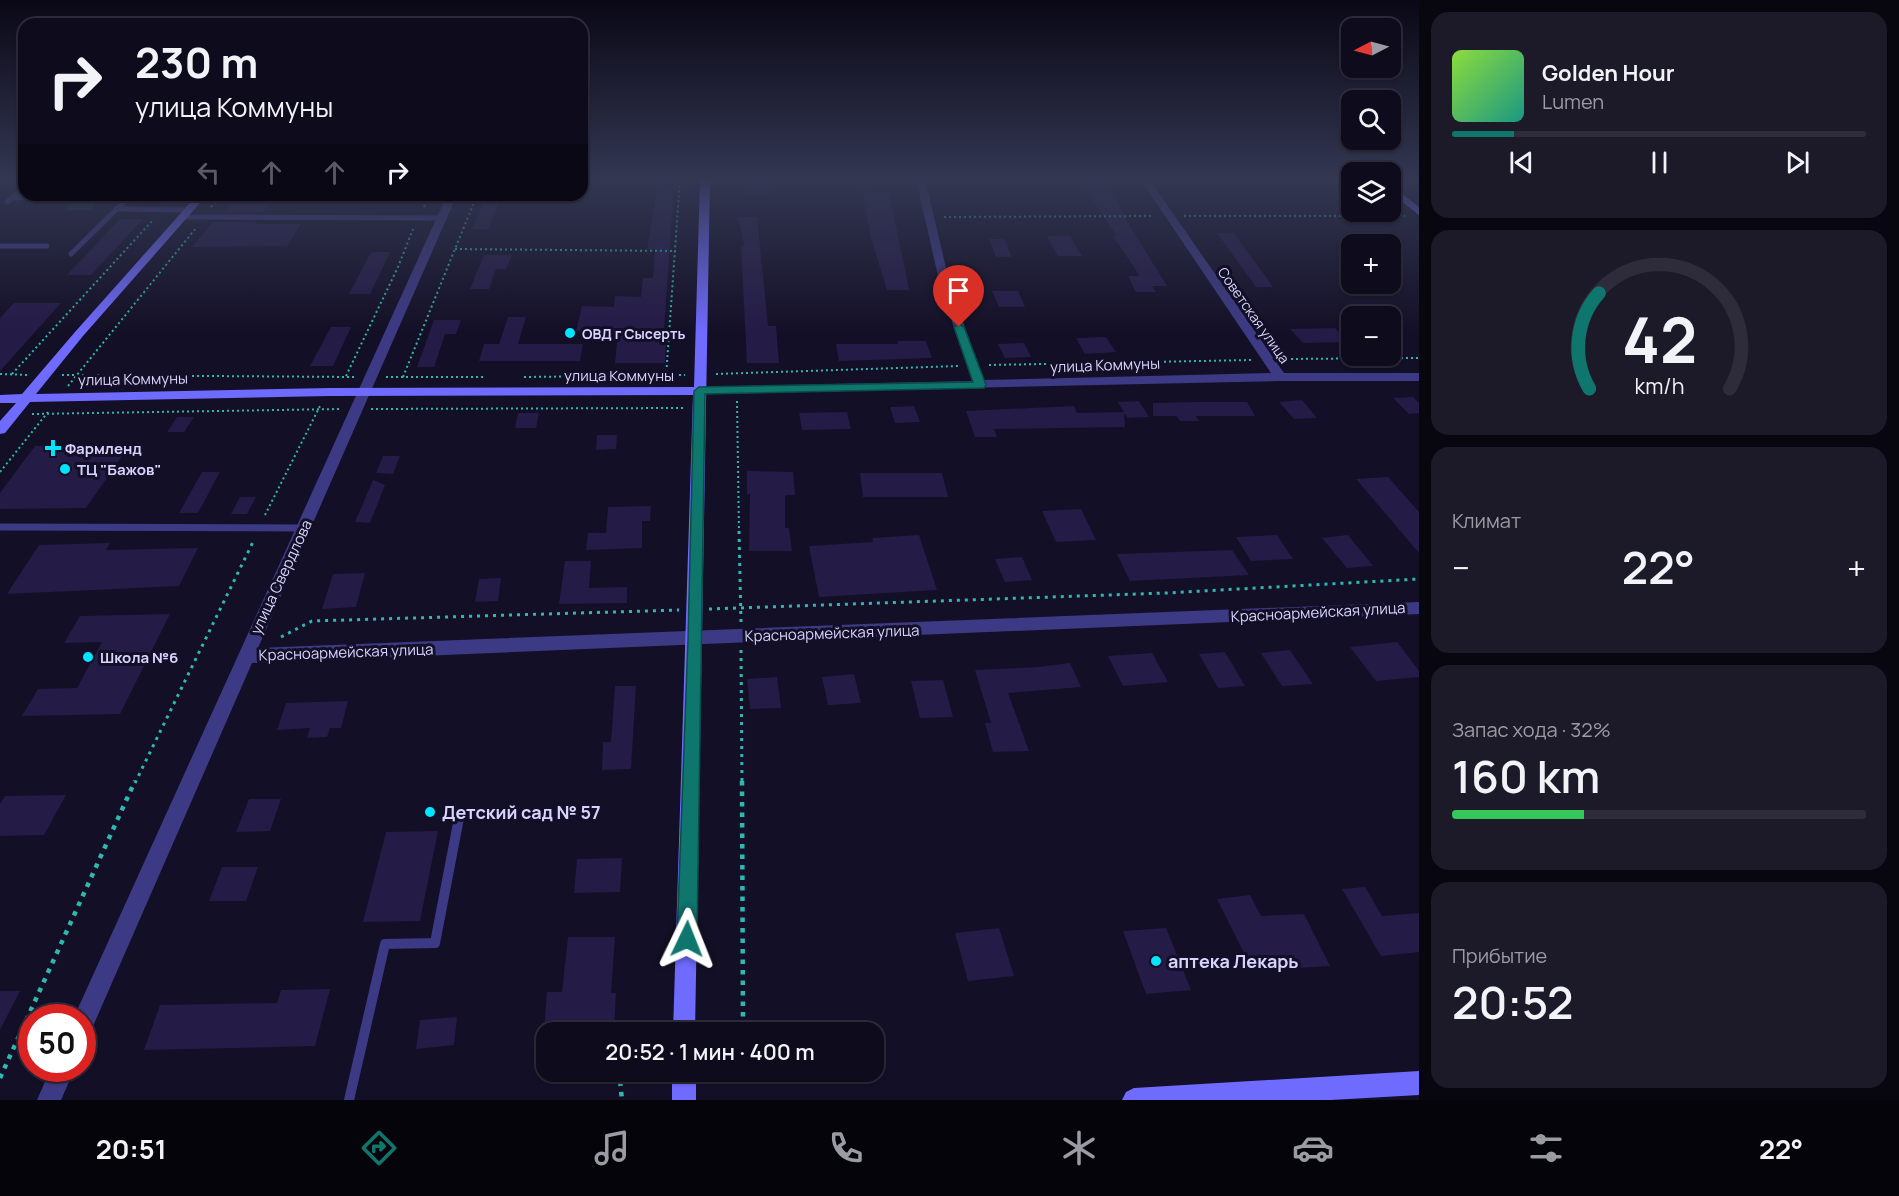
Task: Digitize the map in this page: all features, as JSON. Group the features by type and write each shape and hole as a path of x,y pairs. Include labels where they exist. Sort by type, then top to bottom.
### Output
{"street":[{"path":"0,430 28,399 79,334 171,230"},
{"name":"улица Свердлова","path":"91,1004 437,230"},
{"path":"684,1022 696,639 704,230"},
{"path":"932,230 946,289 980,385"},
{"name":"Советская улица","path":"1179,230 1280,377"},
{"name":"улица Коммуны","path":"0,399 330,392 699,391 1280,377 1419,377"},
{"name":"Красноармейская улица","path":"245,656 1419,608"},
{"path":"49,1100 57,1082"},
{"path":"684,1082 684,1100"},
{"path":"1134,1100 1419,1083"}],"lane":[{"path":"70,254 94,230"},
{"path":"0,246 47,246"},
{"path":"0,527 304,528"},
{"path":"349,1100 385,944 435,943 459,818"}],"path":[{"path":"12,374 143,230"},
{"path":"0,472 149,282 194,230"},
{"path":"0,1078 152,745 317,410 345,376 398,267 413,230"},
{"path":"403,377 463,230"},
{"path":"664,408 668,319 677,230"},
{"path":"455,249 676,251"},
{"path":"736,390 741,608 743,1022"},
{"path":"274,641 312,621 1166,593 1419,579"},
{"path":"621,1082 622,1100"}],"building":[{"path":"109,230 132,230 91,275 67,275"},
{"path":"206,230 297,230 287,246 192,247"},
{"path":"650,230 671,230 663,345 666,345 665,363 615,363 618,332 576,331 582,306 614,307 615,296 641,297 643,278 653,278 655,249 647,249"},
{"path":"741,230 758,230 768,326 776,326 779,363 747,363 741,246 744,246"},
{"path":"870,230 897,230 909,290 887,290"},
{"path":"1113,230 1132,230 1167,286 1152,286 1156,292 1136,292 1128,276 1140,276 1113,236 1117,236"},
{"path":"1217,233 1234,233 1273,287 1256,287"},
{"path":"1047,236 1070,236 1082,256 1058,256"},
{"path":"989,239 1004,239 1012,257 996,257"},
{"path":"371,252 390,252 370,294 349,294"},
{"path":"484,255 512,255 506,269 496,269 489,289 470,289"},
{"path":"992,291 1018,291 1025,307 999,307"},
{"path":"14,303 61,303 0,371 0,318"},
{"path":"508,317 526,317 518,344 583,344 580,361 479,361 484,344 499,344"},
{"path":"434,320 461,320 456,334 445,334 434,367 417,367"},
{"path":"331,327 351,327 333,366 310,366"},
{"path":"1335,328 1341,334 1341,342 1303,343 1290,329"},
{"path":"1106,337 1116,352 1085,354 1076,338"},
{"path":"898,341 926,341 932,358 839,361 836,344 898,344"},
{"path":"1024,343 1031,357 1005,358 998,344"},
{"path":"1413,397 1419,403 1419,413 1409,414 1393,398"},
{"path":"1302,400 1317,418 1294,419 1279,402"},
{"path":"1139,401 1149,417 1128,418 1124,413 1125,427 994,429 997,437 975,437 966,411 1074,406 1077,413 1124,412 1118,402"},
{"path":"1247,402 1255,416 1196,416 1199,421 1180,421 1176,416 1153,416 1153,403"},
{"path":"914,406 920,422 895,423 890,407"},
{"path":"847,412 851,429 802,430 799,413"},
{"path":"518,413 539,413 536,428 515,428"},
{"path":"177,417 194,417 184,432 167,432"},
{"path":"597,435 617,435 616,449 596,450"},
{"name":"ТЦ \"Бажов\"","path":"35,446 129,446 86,508 0,509 0,493"},
{"path":"383,456 400,456 393,474 376,473"},
{"path":"747,471 793,472 795,495 785,495 785,528 789,528 792,551 749,551 750,494 747,494"},
{"path":"202,472 220,472 198,513 179,513"},
{"path":"860,473 942,473 948,497 863,497"},
{"path":"1388,477 1419,512 1419,553 1356,479"},
{"path":"373,480 385,485 370,523 355,522"},
{"path":"240,497 256,497 247,514 231,514"},
{"path":"651,506 650,521 642,521 642,548 586,550 588,533 606,533 608,507"},
{"path":"1081,509 1096,540 1056,542 1042,511"},
{"path":"919,535 937,590 819,597 809,546 873,542 872,538"},
{"path":"1277,535 1293,559 1251,561 1236,537"},
{"path":"1348,535 1373,566 1347,568 1322,538"},
{"path":"110,543 106,550 198,548 179,586 7,594 39,545"},
{"path":"1232,550 1249,575 1130,581 1117,554"},
{"path":"1022,557 1032,580 1005,582 995,559"},
{"path":"565,561 591,561 589,588 627,587 627,603 559,604"},
{"path":"365,573 356,607 322,609 333,574"},
{"path":"501,578 498,601 475,602 479,579"},
{"path":"170,614 120,714 22,716 38,689 77,688 102,642 64,643 80,616"},
{"path":"1397,642 1419,671 1419,677 1376,681 1350,647"},
{"path":"1290,650 1313,684 1282,686 1261,653"},
{"path":"1225,652 1245,686 1218,688 1199,654"},
{"path":"1152,653 1168,682 1123,686 1108,656"},
{"path":"1070,663 1081,687 1008,693 1029,751 993,752 985,723 991,723 975,670"},
{"path":"854,674 861,703 828,705 822,677"},
{"path":"777,677 781,708 750,709 747,679"},
{"path":"943,680 953,717 920,718 911,681"},
{"path":"615,686 636,686 631,769 602,770 603,742 611,742"},
{"path":"348,701 341,728 330,728 327,737 307,738 310,728 277,730 286,703"},
{"path":"66,795 44,835 0,836 0,804 5,796"},
{"path":"249,799 281,799 270,831 236,832"},
{"path":"438,831 420,921 363,922 386,832"},
{"path":"622,858 620,892 574,893 577,859"},
{"path":"222,867 258,867 246,901 209,901"},
{"path":"1365,887 1382,916 1419,913 1419,952 1381,956 1342,889"},
{"path":"1250,895 1261,916 1304,914 1330,966 1296,968 1293,963 1252,969 1217,899"},
{"path":"999,928 1014,976 968,981 955,933"},
{"name":"аптека Лекарь","path":"1166,928 1191,990 1146,994 1123,931"},
{"path":"568,937 615,937 611,993 616,993 615,1022 545,1022 547,992 562,992"},
{"path":"330,989 315,1046 144,1050 160,1005 277,1003 281,990"},
{"path":"0,991 20,991 0,1030"},
{"path":"457,1017 454,1045 416,1049 420,1020"}],"place":[{"name":"ОВД г Сысерть","path":"570,333"},
{"name":"Фармленд","path":"53,448"},
{"name":"ТЦ \"Бажов\"","path":"65,469"},
{"name":"Школа №6","path":"88,657"},
{"name":"Детский сад № 57","path":"430,812"},
{"name":"аптека Лекарь","path":"1156,961"}],"route":[{"path":"687,939 696,639 699,391 980,385 959,327"}]}
